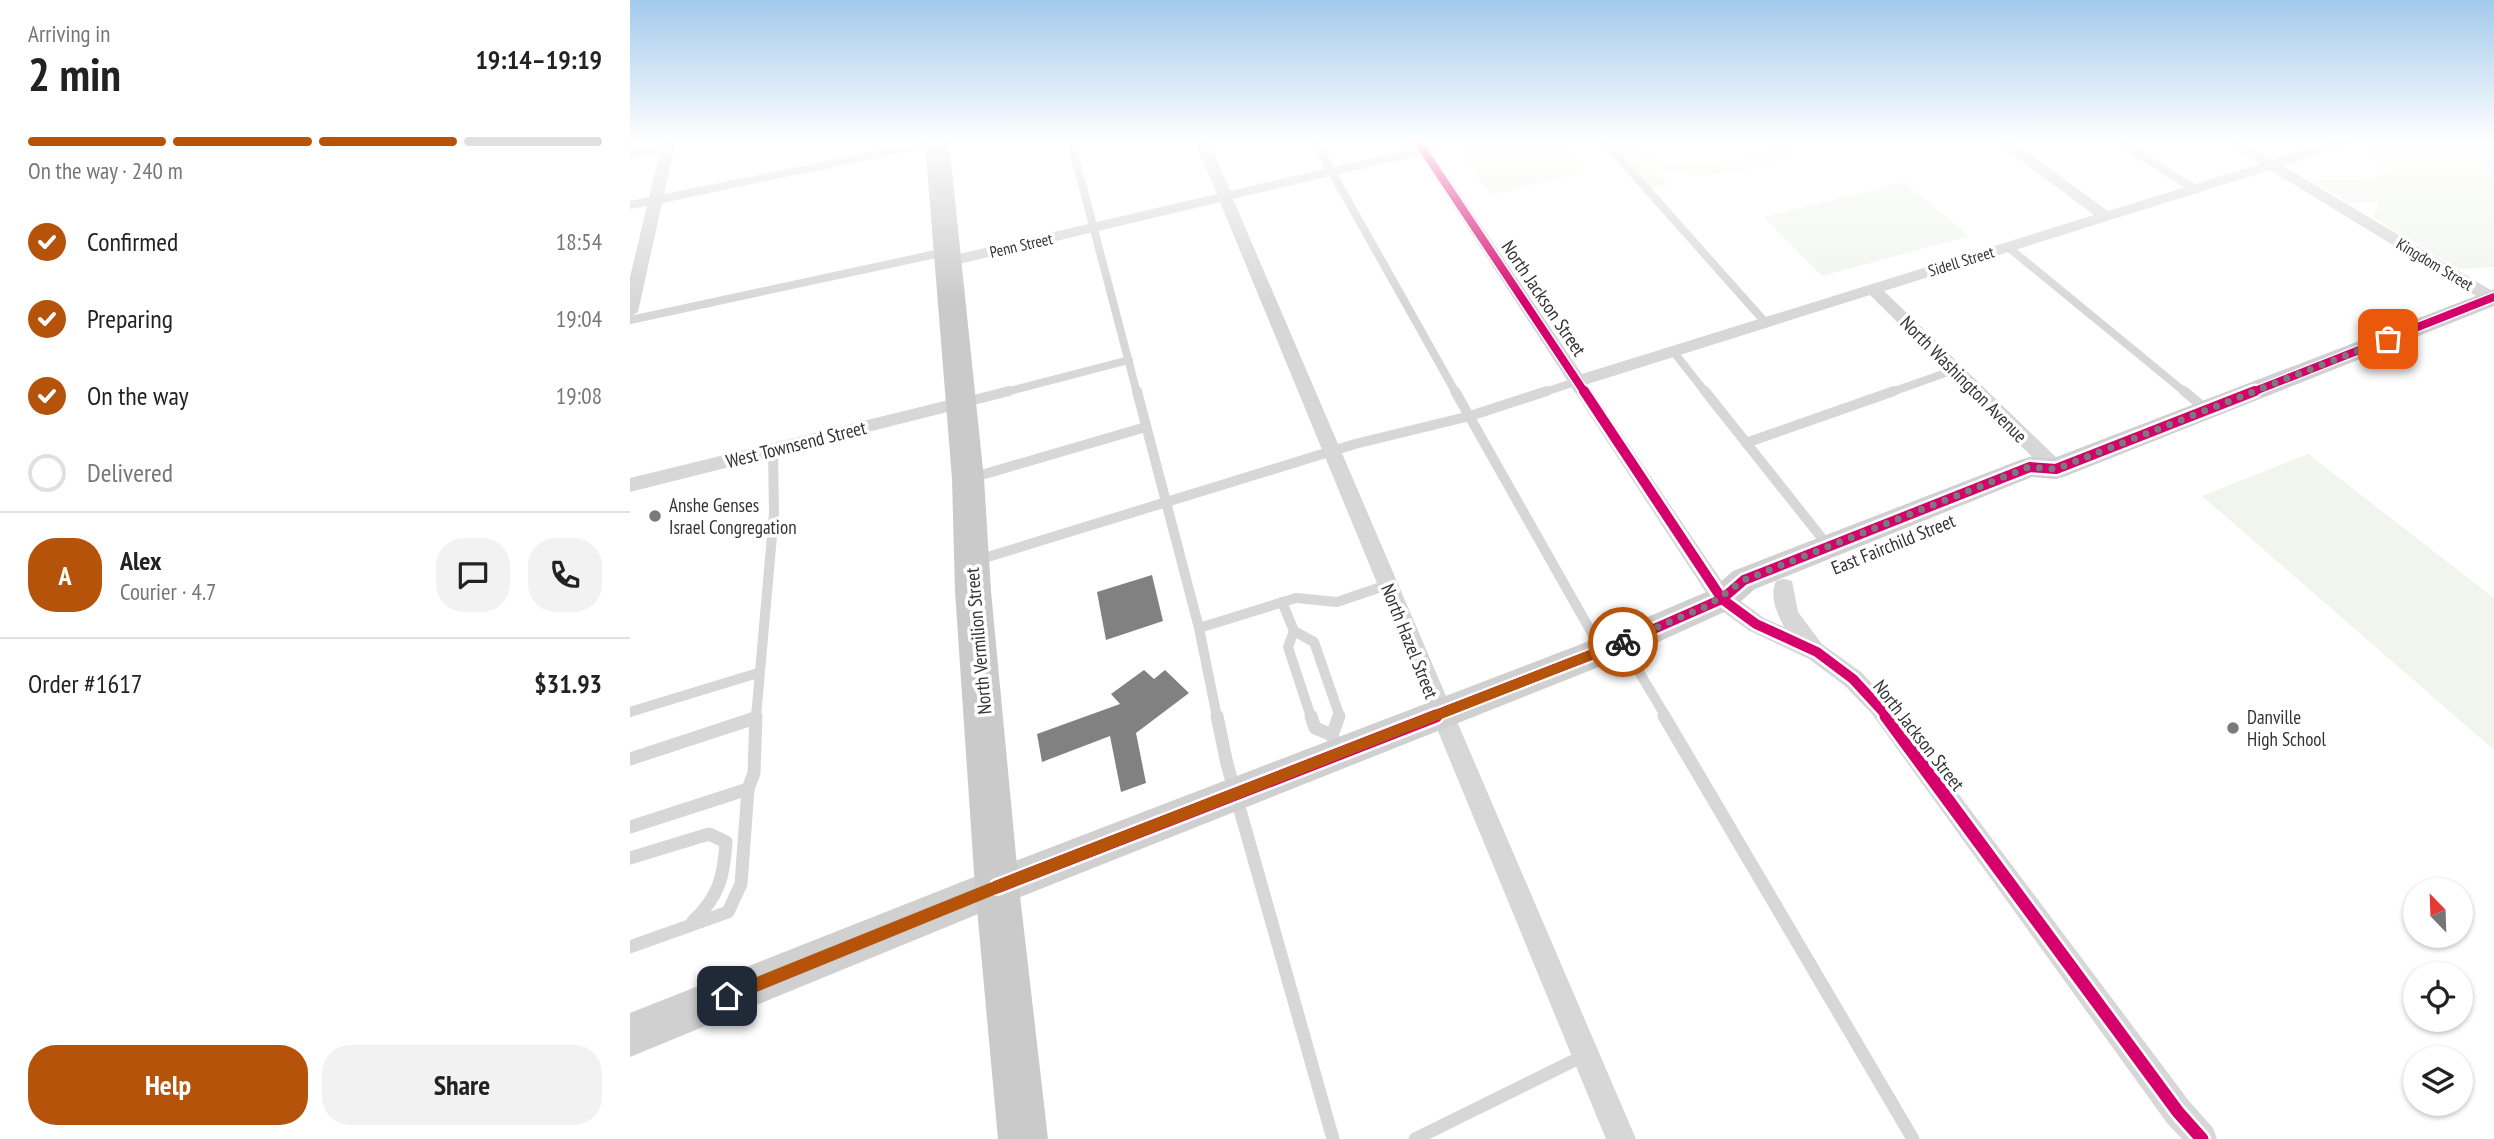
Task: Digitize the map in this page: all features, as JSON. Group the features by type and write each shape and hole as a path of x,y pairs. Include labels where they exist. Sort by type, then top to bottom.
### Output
{"main road":[{"name":"North Vermilion Street","path":"942,195 945,257 968,479 971,562 997,887 1023,1139"}],"street":[{"path":"630,312 656,195"},
{"path":"630,205 679,195"},
{"name":"Penn Street","path":"945,257 1094,228 1234,195"},
{"name":"North Jackson Street","path":"1454,195 1722,598 1756,624 1817,652 1853,679 1880,707 2178,1112 2202,1139"},
{"path":"2076,195 2106,217"},
{"name":"Sidell Street","path":"1578,381 2179,195"},
{"name":"Kingdom Street","path":"2322,195 2493,298"},
{"name":"North Hazel Street","path":"1226,197 1440,714 1621,1139"},
{"name":"North Washington Avenue","path":"1873,289 2056,469"},
{"name":"East Fairchild Street","path":"630,1035 1235,794 1336,744 1440,714 1612,647 1722,598 1744,580 2029,467 2056,469 2493,298"},
{"name":"West Townsend Street","path":"630,485 961,403"},
{"name":"East Fairchild Street","path":"1722,598 1755,599 2046,482 2056,469"},
{"path":"1784,587 1783,601 1790,621 1817,652"}],"lane":[{"path":"1086,195 1199,628 1235,794 1333,1139"},
{"path":"1344,195 1470,416 1913,1139"},
{"path":"1652,195 1765,322"},
{"path":"2008,247 2207,410"},
{"path":"630,320 945,257"},
{"path":"1673,351 1829,547"},
{"path":"961,403 1129,360"},
{"path":"1746,443 1954,370"},
{"path":"971,562 1168,504 1332,451 1470,416 1578,381"},
{"path":"968,479 1146,427"},
{"path":"630,947 728,912 741,884 748,789 754,774 758,673 774,513 773,450"},
{"path":"1199,628 1296,598 1337,602 1387,585"},
{"path":"1282,603 1294,631 1314,642 1340,718 1336,744 1315,728 1288,648 1294,631"},
{"path":"630,712 758,673"},
{"path":"630,759 755,718"},
{"path":"630,827 748,789"},
{"path":"630,858 709,834 726,842 724,878 714,903 685,928"},
{"path":"1415,1139 1585,1055"}],"shaded area":[{"path":"1851,195 1920,195 1969,236 1822,276 1764,217"},
{"path":"2336,195 2494,195 2494,267 2459,269 2373,217 2380,202 2347,202"},
{"path":"2308,454 2494,598 2494,750 2202,496"}],"building":[{"path":"1152,575 1163,621 1106,640 1097,592"},
{"path":"1144,670 1154,679 1165,670 1189,693 1136,733 1146,783 1121,792 1110,736 1042,762 1037,734 1120,704 1111,694"}],"cycle path":[{"path":"1453,195 1722,599 1756,624 1817,652 1853,679 1880,707 2178,1112 2202,1139"},
{"path":"997,887 1622,643 1722,599 1744,580 2030,467 2056,469 2494,297"}],"way so far":[{"path":"1623,642 1709,605 1744,580 2029,467 2056,469 2388,339"}],"place":[{"name":"Anshe Genses Israel Congregation","path":"655,516"},
{"name":"Danville High School","path":"2233,728"}],"route":[{"path":"727,996 997,887 1623,642"}]}
